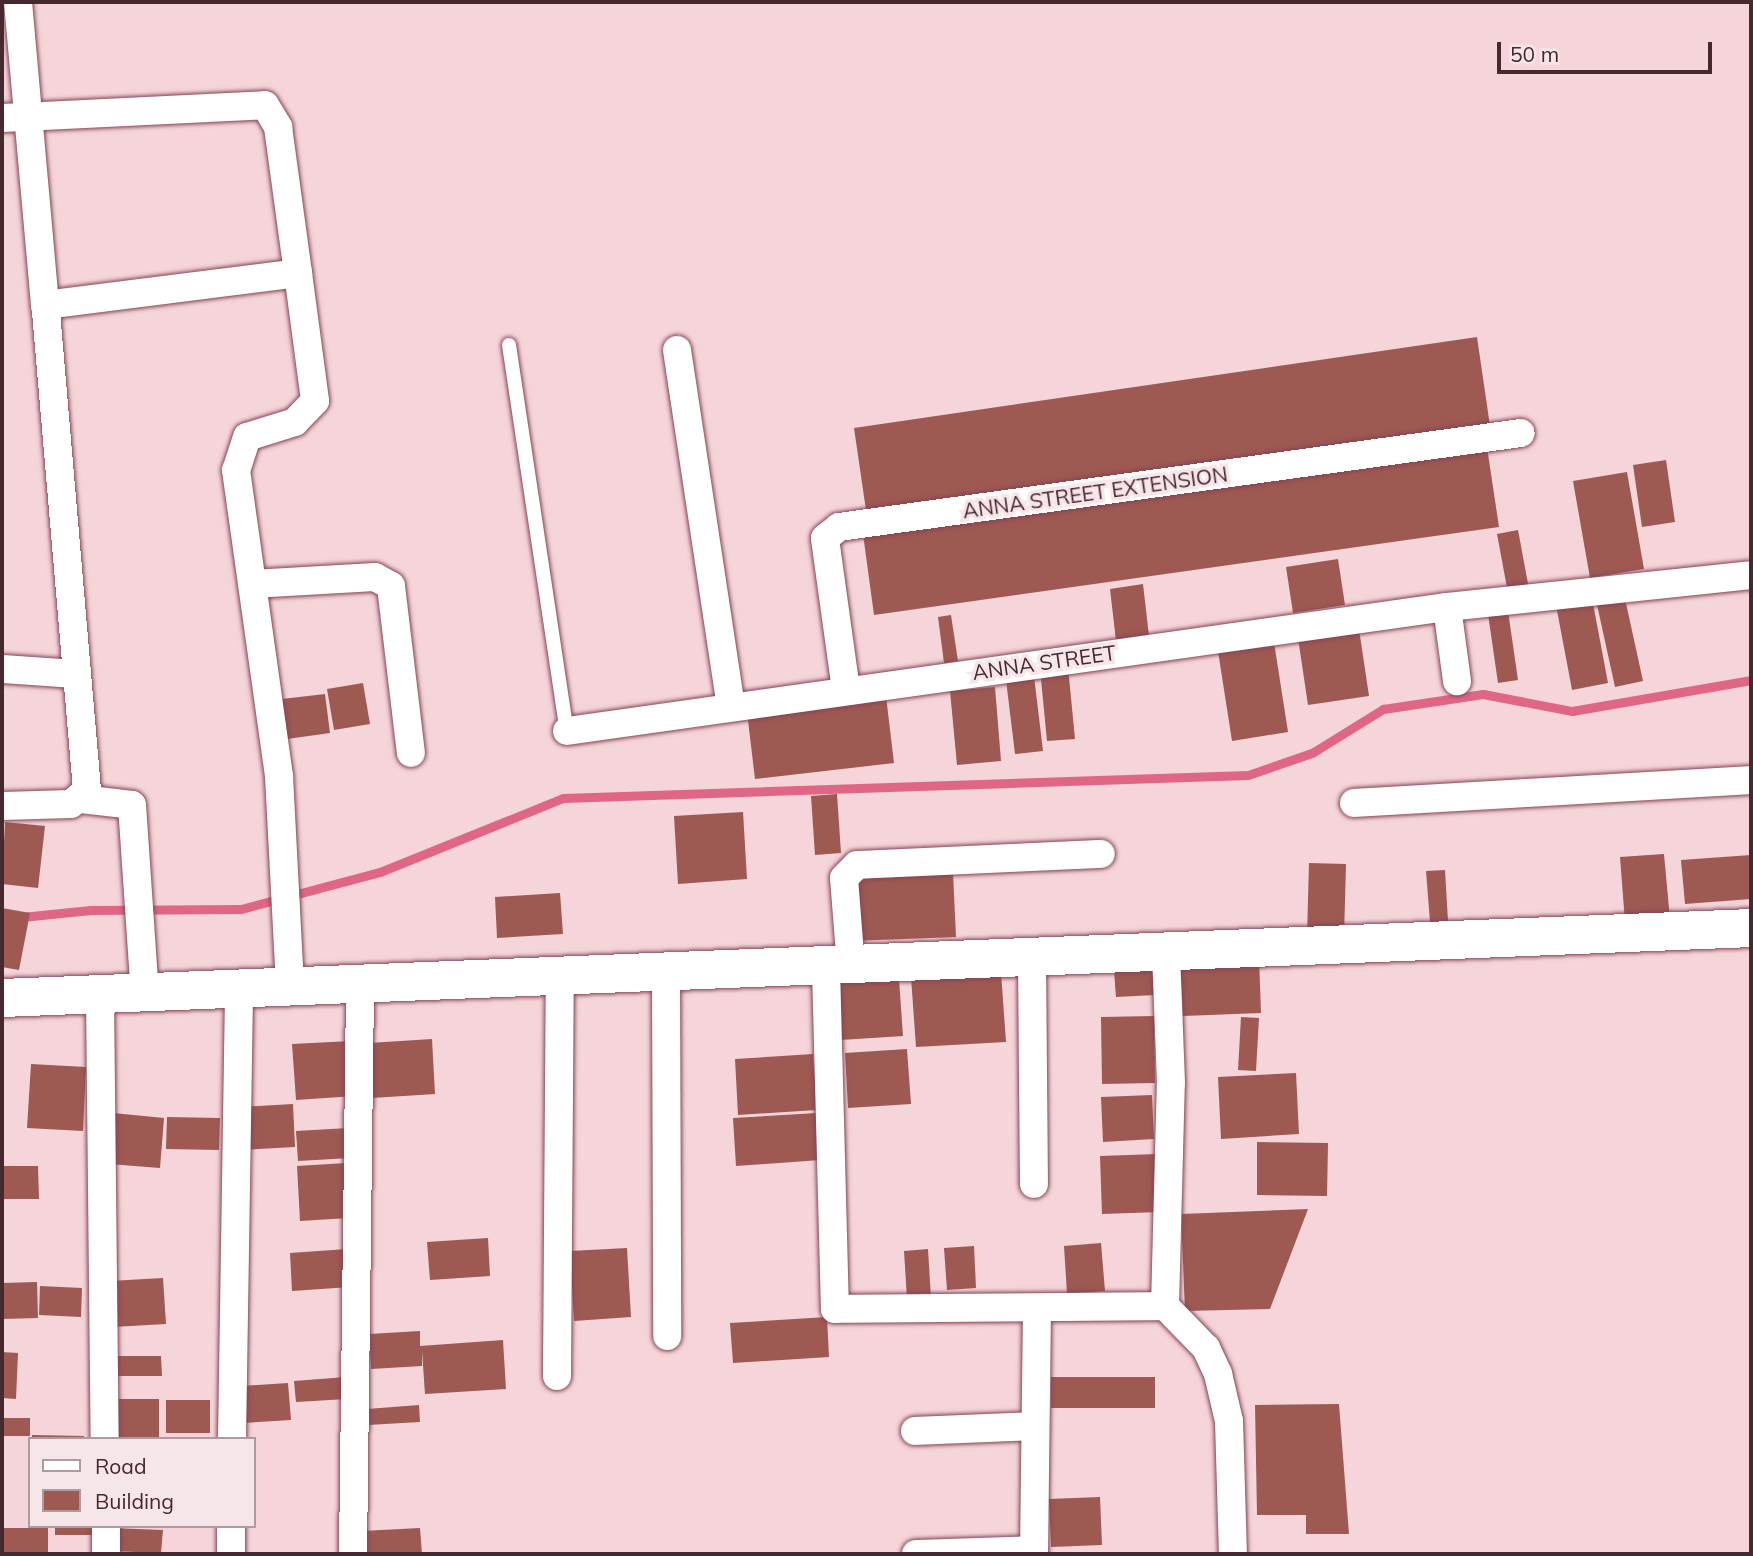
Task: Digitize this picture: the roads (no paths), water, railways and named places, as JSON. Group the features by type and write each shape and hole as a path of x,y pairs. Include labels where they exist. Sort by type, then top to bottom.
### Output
{"street":[{"path":"18,2 15,117 45,305 87,790 81,799"},
{"path":"15,117 265,105 278,127 315,401 295,422 247,437 237,453 279,776 282,911 290,989"},
{"path":"45,305 298,273"},
{"path":"677,350 731,707"},
{"name":"ANNA STREET EXTENSION","path":"846,690 825,538 839,527 1521,433"},
{"name":"ANNA STREET","path":"567,731 1447,607 1751,575"},
{"path":"252,584 375,578 391,586 411,753"},
{"path":"1447,607 1457,681"},
{"path":"2,669 76,674"},
{"path":"1353,803 1751,780"},
{"path":"2,806 81,799 132,804 145,994"},
{"path":"1101,854 857,865 844,878 838,967 835,1309 1037,1312 1166,1306"},
{"path":"2,998 560,980 1751,928"},
{"path":"1166,952 1171,1083 1166,1306 1206,1348 1218,1374 1229,1421 1233,1554"},
{"path":"1032,958 1034,1184"},
{"path":"666,975 667,1336"},
{"path":"557,1376 560,980"},
{"path":"353,1554 360,988"},
{"path":"232,1437 239,990"},
{"path":"100,996 105,1437"},
{"path":"916,1554 1034,1552 1037,1312"},
{"path":"915,1431 1035,1426"},
{"path":"106,1528 106,1554"},
{"path":"230,1554 231,1528"}],"lane":[{"path":"509,345 567,731"}],"waterway":[{"path":"2,919 91,910 241,909 380,872 563,798 1248,775 1312,753 1383,709 1483,694 1572,711 1751,680"}]}
